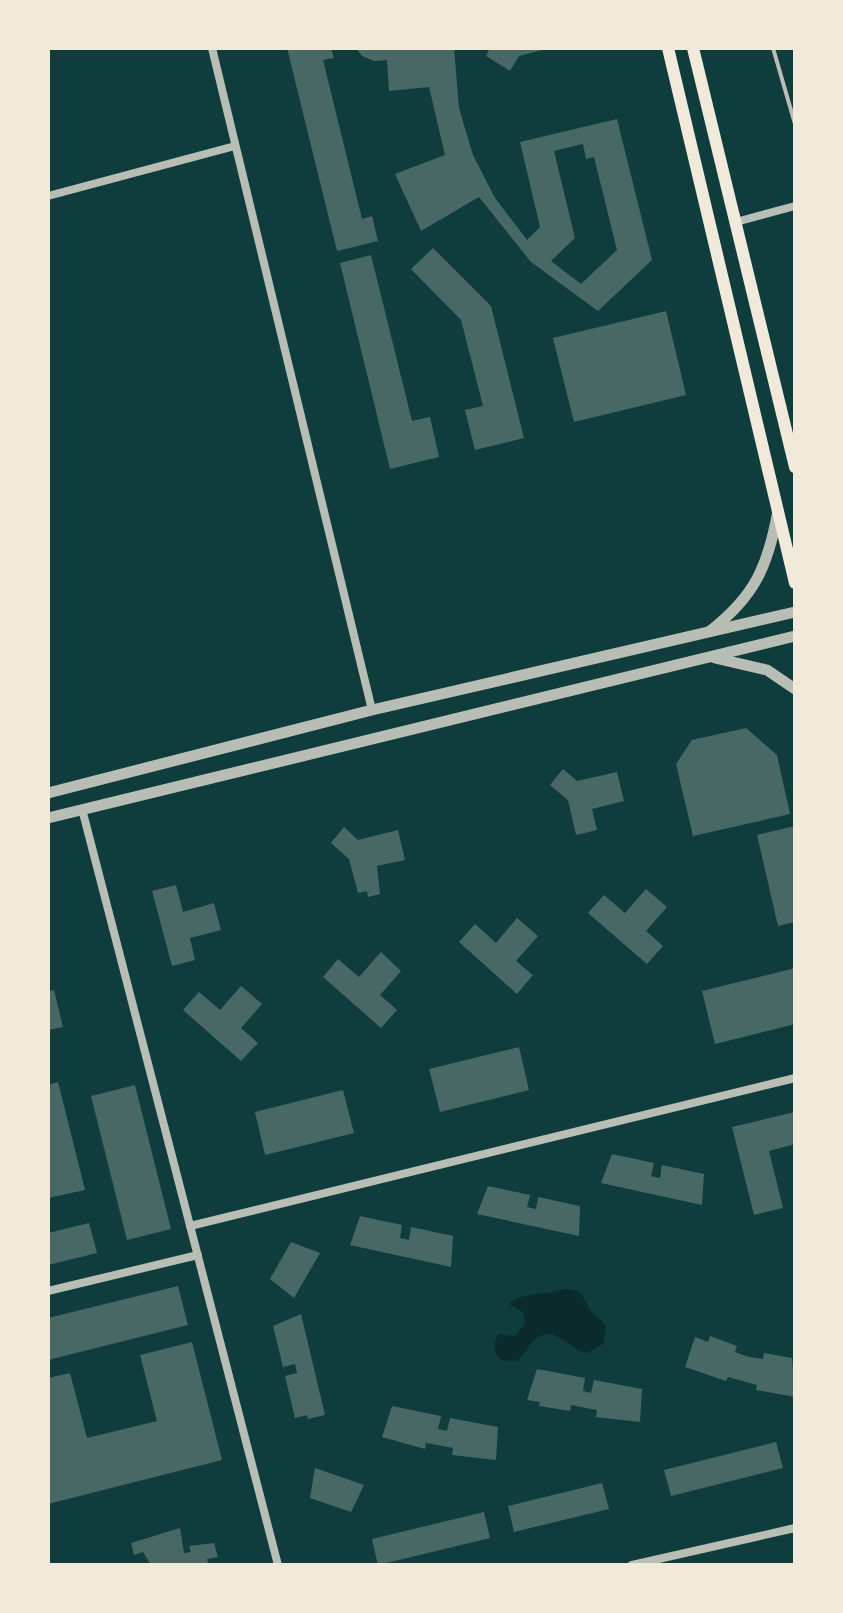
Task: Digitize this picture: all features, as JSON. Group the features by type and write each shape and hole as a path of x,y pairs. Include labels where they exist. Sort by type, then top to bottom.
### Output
{"main road":[{"path":"668,48 795,583"},
{"path":"693,48 795,467"}],"street":[{"path":"212,48 372,710"},
{"path":"48,196 235,146"},
{"path":"736,222 795,206"},
{"path":"707,634 732,614 755,586 771,553 778,511"},
{"path":"48,793 372,710 795,612"},
{"path":"48,818 795,636"},
{"path":"710,657 767,670 795,689"},
{"path":"82,809 278,1565"},
{"path":"190,1226 795,1078"},
{"path":"48,1291 198,1255"},
{"path":"632,1565 795,1528"}],"lane":[{"path":"773,48 795,124"}],"water":[{"path":"563,1289 579,1292 593,1314 606,1326 603,1344 587,1353 548,1334 534,1340 517,1361 501,1360 494,1347 497,1337 499,1334 515,1336 525,1323 523,1312 509,1304 527,1295"}],"building":[{"path":"287,48 331,48 334,58 323,60 362,219 372,216 378,241 337,251"},
{"path":"356,48 454,48 459,108 473,155 495,198 527,240 540,227 520,142 617,119 652,260 598,311 531,262 479,197 421,231 395,174 445,155 429,87 389,91 387,60 374,61 362,56","holes":["583,144 586,159 594,157 617,250 581,284 551,261 575,238 554,151"]},
{"path":"490,48 546,49 519,56 510,71 486,56"},
{"path":"433,248 491,306 524,438 475,450 465,410 483,406 461,320 411,269"},
{"path":"371,255 412,421 430,417 439,457 390,469 340,263"},
{"path":"666,311 686,395 574,422 553,338"},
{"path":"746,728 777,755 790,814 693,836 676,764 692,740"},
{"path":"563,769 577,781 617,772 624,801 592,809 597,830 576,835 568,800 550,785"},
{"path":"795,826 795,922 778,926 757,835"},
{"path":"344,827 358,840 398,830 405,860 377,866 380,894 368,897 367,891 358,893 349,859 331,843"},
{"path":"176,885 183,912 214,903 221,930 190,938 195,960 172,966 152,891"},
{"path":"646,889 667,907 646,931 663,946 647,964 588,913 604,895 625,913"},
{"path":"517,918 538,936 516,961 533,975 517,994 459,942 475,924 496,943"},
{"path":"381,952 401,971 380,995 397,1010 381,1028 323,977 338,959 359,977"},
{"path":"795,968 795,1024 715,1044 702,991"},
{"path":"241,986 262,1004 241,1028 258,1043 241,1061 183,1010 199,992 220,1010"},
{"path":"54,990 63,1027 48,1030 48,991"},
{"path":"519,1047 529,1090 440,1112 429,1069"},
{"path":"58,1082 85,1190 48,1198 48,1085"},
{"path":"135,1085 171,1229 127,1240 91,1096"},
{"path":"343,1090 354,1133 265,1155 255,1112"},
{"path":"795,1112 795,1144 769,1151 783,1208 754,1215 732,1127"},
{"path":"612,1154 654,1163 651,1176 660,1178 662,1165 704,1174 702,1205 601,1183"},
{"path":"488,1186 530,1195 527,1207 536,1209 538,1197 580,1206 579,1236 477,1214"},
{"path":"360,1216 402,1225 400,1238 409,1240 411,1227 453,1236 451,1267 350,1245"},
{"path":"89,1223 97,1253 48,1265 48,1233"},
{"path":"291,1242 320,1253 294,1298 270,1279"},
{"path":"178,1286 188,1325 48,1360 48,1318"},
{"path":"301,1314 325,1415 308,1419 307,1415 295,1418 285,1376 297,1373 295,1364 283,1367 273,1326"},
{"path":"710,1336 737,1346 735,1352 749,1357 763,1359 764,1353 792,1358 795,1397 756,1390 757,1385 728,1377 726,1381 685,1367 695,1337 708,1342"},
{"path":"192,1342 222,1460 48,1504 48,1378 70,1373 87,1438 157,1421 140,1355"},
{"path":"537,1369 585,1378 583,1391 591,1393 594,1380 642,1389 640,1422 596,1417 597,1410 571,1405 570,1411 539,1406 540,1402 527,1400"},
{"path":"392,1406 441,1416 438,1429 447,1431 450,1418 498,1427 496,1460 452,1455 453,1448 426,1443 425,1449 382,1437"},
{"path":"776,1442 783,1468 671,1496 664,1470"},
{"path":"315,1468 364,1485 351,1512 310,1498"},
{"path":"602,1483 609,1509 514,1532 508,1506"},
{"path":"484,1512 490,1538 378,1565 372,1539"},
{"path":"180,1528 184,1553 191,1552 189,1546 214,1543 218,1557 207,1559 208,1563 203,1565 151,1565 143,1552 134,1555 131,1543"}]}
